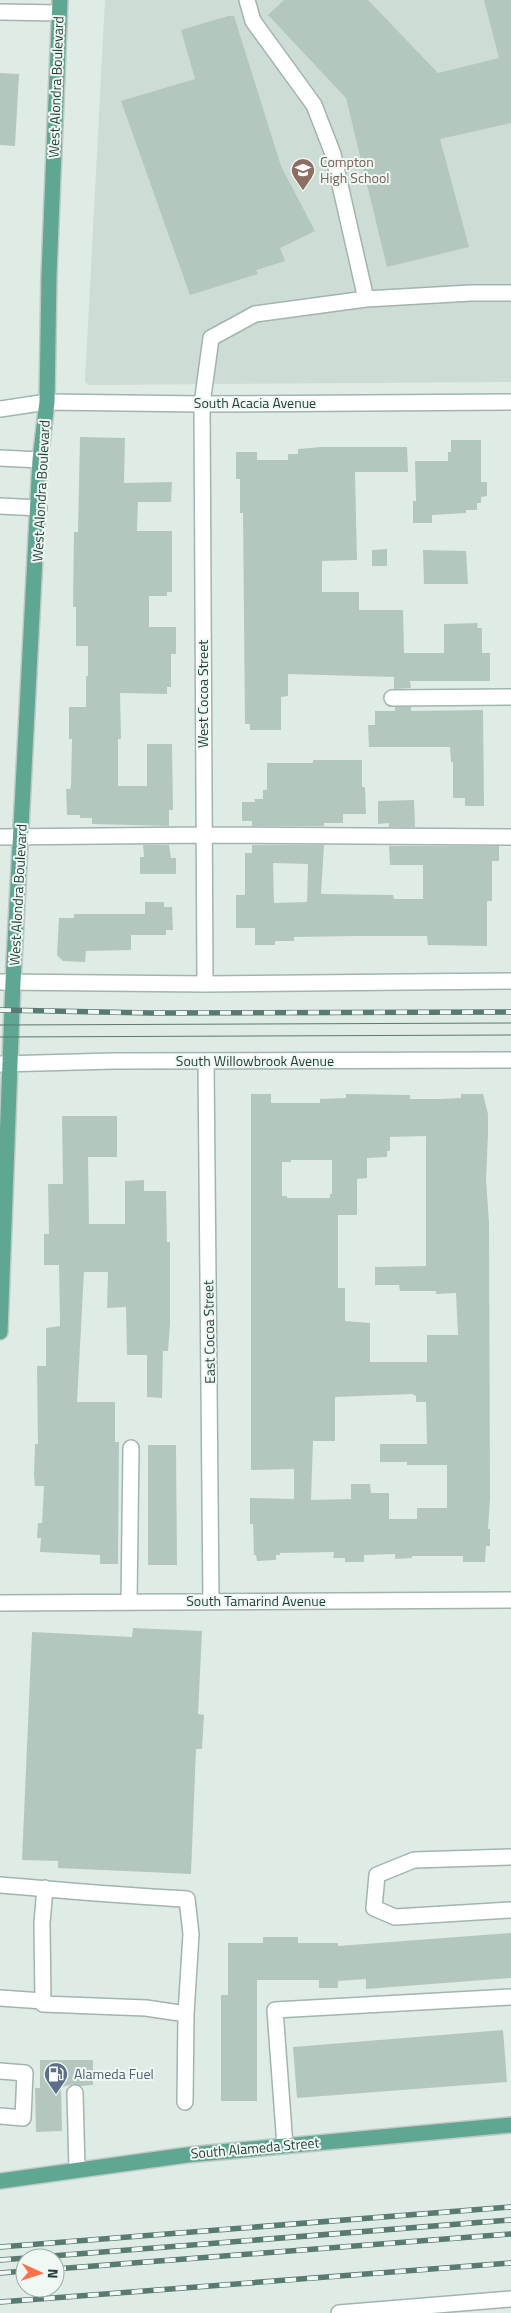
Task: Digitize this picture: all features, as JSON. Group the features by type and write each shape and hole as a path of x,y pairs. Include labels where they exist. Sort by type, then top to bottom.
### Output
{"main road":[{"name":"West Alondra Boulevard","path":"0,1332 6,1064 13,1009 7,982 21,837 40,460 47,402 49,275 59,7"},
{"name":"South Alameda Street","path":"0,2180 186,2155 511,2125"}],"street":[{"path":"247,0 253,21 314,105 333,154 366,299 471,293 511,293"},
{"path":"0,12 59,7"},
{"name":"West Cocoa Street","path":"205,984 202,404 210,338 255,314 366,299"},
{"name":"South Acacia Avenue","path":"0,408 47,402 202,404 511,402"},
{"path":"0,458 40,460"},
{"path":"0,506 39,508"},
{"path":"392,698 511,697"},
{"path":"0,837 204,835 511,837"},
{"path":"7,982 205,984 511,981"},
{"name":"South Willowbrook Avenue","path":"6,1064 511,1060"},
{"name":"East Cocoa Street","path":"206,1062 211,1602"},
{"path":"129,1602 131,1448"},
{"name":"South Tamarind Avenue","path":"0,1603 511,1600"},
{"path":"511,1857 414,1860 377,1875 374,1908 395,1917 511,1910"},
{"path":"0,1885 187,1899 191,1934 186,2014 185,2102"},
{"path":"45,1888 42,1923 43,2004 146,2008 186,2014"},
{"path":"284,2146 274,2010 511,1997"},
{"path":"0,1998 43,2000"},
{"path":"0,2071 25,2073 23,2118 0,2116"},
{"path":"75,2093 77,2170"},
{"path":"339,2313 511,2299"}],"shaded area":[{"name":"Compton High School","path":"105,0 511,0 511,382 88,385 85,382"}],"building":[{"path":"284,0 368,0 438,73 499,58 484,0 511,0 511,123 440,139 469,247 387,267 346,98 268,15"},
{"path":"228,16 234,16 281,166 315,231 280,248 285,261 256,270 258,274 190,295 121,101 195,79 181,30"},
{"path":"0,73 19,74 15,146 0,145"},
{"path":"80,437 125,438 124,483 172,482 171,502 138,502 137,531 172,531 172,592 167,592 167,596 149,596 149,627 176,627 176,654 171,654 171,687 167,687 167,694 120,693 121,739 118,739 118,786 147,786 147,744 172,744 173,810 169,810 169,826 92,824 92,818 80,818 80,815 67,815 66,789 70,789 71,786 72,739 69,739 69,707 86,707 86,676 88,676 88,646 76,646 76,607 73,607 74,532 78,532"},
{"path":"451,440 481,440 481,482 487,482 487,496 481,497 481,503 477,503 477,510 466,510 466,513 432,515 432,523 413,523 413,501 416,501 415,461 448,461 448,452 451,452"},
{"path":"321,447 407,447 408,472 355,472 357,560 322,561 322,592 359,592 359,610 403,610 404,653 444,653 444,624 478,623 477,628 482,628 482,653 490,653 490,681 410,681 411,688 394,689 394,677 288,674 288,696 281,697 281,730 250,730 250,724 245,724 243,513 240,513 240,479 236,479 236,452 257,452 257,460 288,460 288,454 298,454 298,449"},
{"path":"387,549 387,566 372,566 372,550"},
{"path":"423,550 466,551 468,584 424,584"},
{"path":"395,707 411,707 411,711 483,710 484,806 465,806 465,798 453,798 453,762 451,762 450,747 369,747 368,725 375,725 375,711 395,711"},
{"path":"313,760 362,760 362,787 365,787 366,814 343,814 343,823 324,823 324,826 252,826 252,821 242,821 242,802 255,802 254,799 263,799 263,790 267,790 267,763 313,763"},
{"path":"414,800 415,827 389,827 389,823 378,824 378,801"},
{"path":"143,845 169,845 171,858 176,858 176,874 140,874 140,857 144,857"},
{"path":"252,845 324,845 321,894 393,895 394,899 423,899 423,865 390,865 389,846 499,846 499,861 492,861 492,901 487,901 487,946 428,945 427,936 294,937 294,941 275,941 275,945 255,945 255,928 236,928 236,895 245,895 245,853 252,853","holes":["273,863 308,864 307,902 274,903"]},
{"path":"145,902 164,902 164,907 172,907 173,930 166,930 166,935 131,935 131,950 86,951 85,962 63,961 57,955 59,918 74,918 74,914 145,914"},
{"path":"251,1094 271,1094 271,1103 320,1103 320,1099 346,1098 346,1094 410,1095 410,1099 439,1099 461,1098 461,1094 483,1094 488,1114 486,1179 489,1223 490,1499 488,1529 490,1529 490,1546 486,1546 485,1562 463,1562 463,1556 412,1556 412,1558 395,1559 395,1554 364,1555 364,1562 345,1562 345,1558 333,1558 334,1552 280,1553 280,1555 276,1555 276,1560 257,1561 256,1555 254,1555 253,1524 250,1524 250,1498 294,1499 294,1469 251,1470","holes":["426,1136 426,1266 375,1267 375,1285 399,1285 400,1291 436,1291 436,1294 456,1293 458,1335 427,1335 427,1362 370,1362 370,1323 345,1321 345,1288 338,1288 338,1215 357,1215 357,1179 367,1178 367,1158 387,1157 387,1151 390,1151 390,1137","291,1160 332,1160 332,1194 330,1194 330,1198 287,1198 287,1196 282,1196 282,1162 291,1162","412,1394 416,1396 416,1402 426,1402 427,1444 380,1444 380,1462 407,1462 407,1465 447,1465 447,1508 417,1508 417,1519 389,1519 389,1493 371,1493 370,1484 351,1484 351,1499 311,1500 313,1441 335,1441 335,1397"]},
{"path":"62,1116 117,1116 117,1157 88,1157 89,1224 125,1224 125,1181 144,1180 144,1191 166,1191 167,1242 170,1242 170,1324 168,1351 163,1351 162,1398 147,1397 147,1355 127,1355 126,1307 107,1308 108,1272 84,1272 77,1402 115,1402 115,1442 119,1442 118,1564 100,1564 100,1555 40,1552 41,1538 37,1538 38,1523 42,1523 44,1486 35,1486 34,1475 35,1444 38,1444 37,1366 46,1366 46,1328 60,1326 59,1265 44,1265 44,1234 49,1234 48,1184 63,1184"},
{"path":"148,1445 176,1445 177,1565 148,1565"},
{"path":"133,1628 202,1631 198,1714 204,1715 202,1749 196,1749 191,1874 58,1868 58,1861 22,1860 32,1632 132,1637"},
{"path":"511,1933 511,1978 366,1989 366,1979 338,1981 338,1988 319,1988 319,1980 257,1980 257,2101 221,2101 221,1995 228,1995 228,1943 263,1943 263,1937 298,1937 298,1943 338,1943 338,1946"},
{"path":"503,2030 507,2082 297,2098 293,2047"},
{"path":"40,2060 93,2060 93,2085 81,2086 74,2084 61,2087 62,2131 36,2132 35,2088 40,2088"}],"tram line":[{"path":"0,1025 511,1023"},
{"path":"0,1037 511,1035"}],"railway":[{"path":"0,1010 152,1013 511,1012"},
{"path":"0,2247 511,2207"},
{"path":"0,2260 511,2220"},
{"path":"65,2268 511,2234"},
{"path":"0,2302 511,2263"},
{"path":"0,2273 15,2272"}],"place":[{"name":"Compton High School","path":"303,191"},
{"name":"Alameda Fuel","path":"56,2095"}]}
